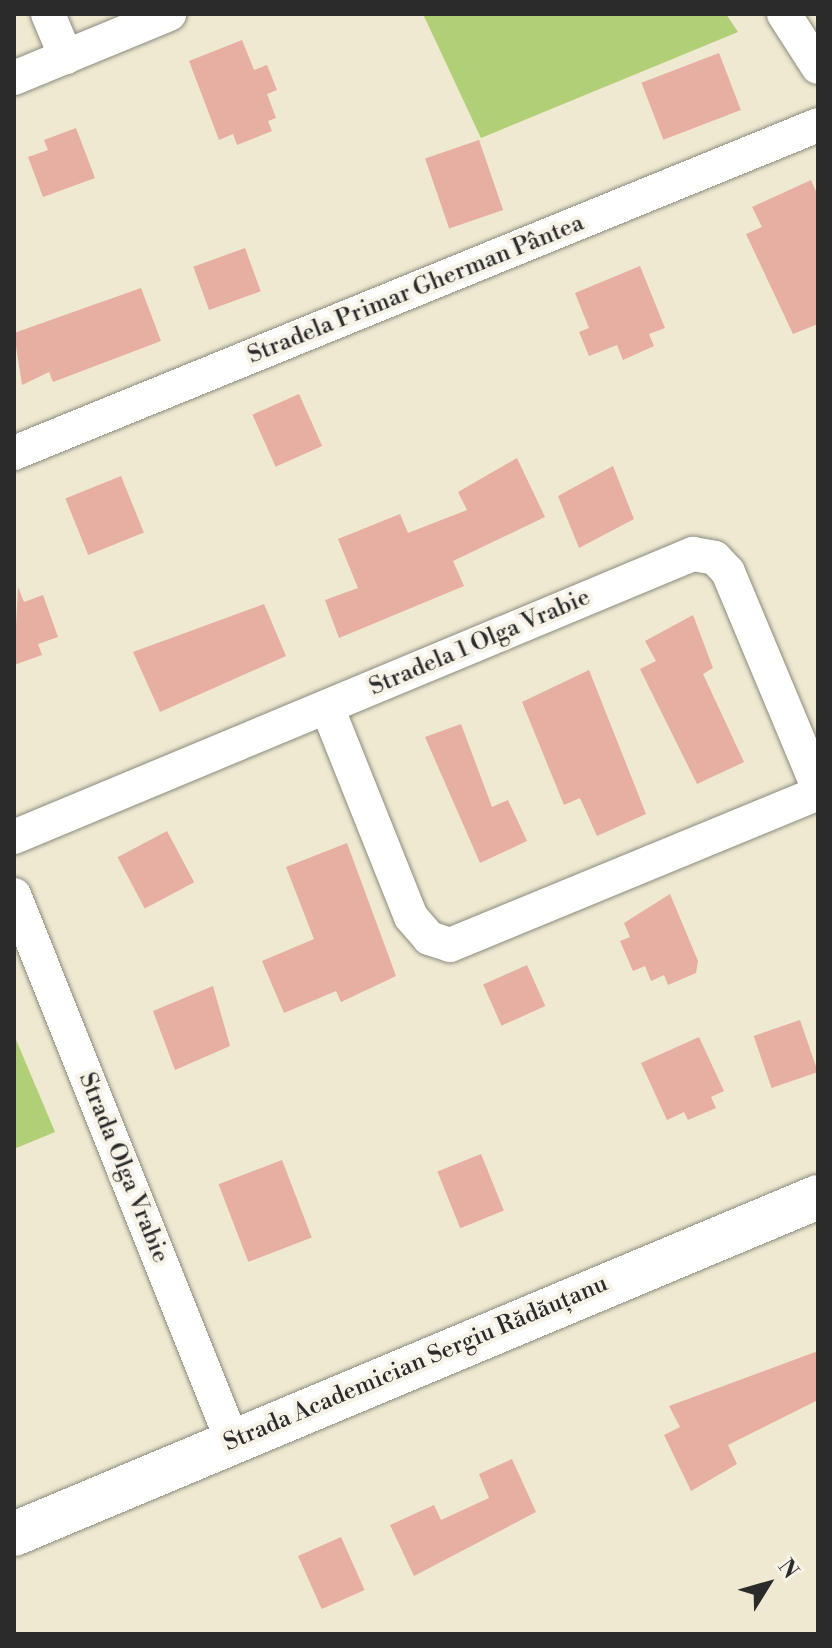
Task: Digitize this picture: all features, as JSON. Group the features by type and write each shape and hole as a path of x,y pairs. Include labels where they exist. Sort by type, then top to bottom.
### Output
{"street":[{"path":"48,14 66,57"},
{"path":"14,78 169,14"},
{"path":"784,14 818,67"},
{"name":"Stradela Primar Gherman Pântea","path":"14,453 818,125"},
{"name":"Stradela 1 Olga Vrabie","path":"14,837 705,554 728,572 818,787"},
{"path":"327,707 411,917 429,938 450,945 818,793"},
{"name":"Strada Olga Vrabie","path":"14,895 232,1440"},
{"name":"Strada Academician Sergiu Rădăuțanu","path":"14,1534 232,1440 818,1197"}],"green space":[{"path":"423,14 726,14 738,32 481,138"},
{"path":"14,1035 55,1132 14,1149"}],"building":[{"path":"242,40 254,70 267,65 277,90 267,94 276,118 268,121 272,131 237,145 233,134 219,140 189,61"},
{"path":"719,53 741,110 663,140 642,83"},
{"path":"76,128 95,178 43,197 28,157 48,150 44,140"},
{"path":"479,140 503,210 449,229 425,159"},
{"path":"811,180 818,196 818,324 793,334 746,234 762,227 752,207"},
{"path":"245,248 261,291 209,310 193,267"},
{"path":"640,266 665,328 649,334 654,346 623,360 617,345 589,356 579,332 589,328 575,293"},
{"path":"141,288 161,341 53,382 49,372 22,385 14,333"},
{"path":"299,394 322,446 276,467 252,415"},
{"path":"517,458 545,517 453,561 464,586 339,638 325,600 358,588 338,539 400,514 408,533 467,510 458,492"},
{"path":"613,466 634,519 579,548 558,496"},
{"path":"121,476 144,533 88,555 65,498"},
{"path":"18,587 24,602 43,595 58,637 38,644 42,655 14,665"},
{"path":"264,604 286,656 160,712 133,652"},
{"path":"693,615 713,668 703,674 744,762 697,784 640,669 656,661 645,641"},
{"path":"589,670 646,814 597,836 580,798 564,805 522,702"},
{"path":"461,724 492,807 508,800 527,841 480,863 425,737"},
{"path":"167,831 194,882 145,909 118,857"},
{"path":"347,843 396,976 341,1002 336,991 284,1013 262,961 314,939 286,867"},
{"path":"670,894 698,961 696,973 668,985 664,975 651,981 645,966 633,971 620,941 630,937 624,923"},
{"path":"527,965 545,1006 501,1026 483,985"},
{"path":"213,986 230,1046 175,1070 153,1011"},
{"path":"800,1020 818,1072 772,1088 754,1036"},
{"path":"699,1037 724,1091 711,1097 716,1108 688,1120 684,1112 667,1120 641,1063"},
{"path":"481,1154 504,1211 460,1228 437,1172"},
{"path":"282,1160 312,1237 248,1262 219,1184"},
{"path":"818,1351 818,1400 728,1445 737,1464 691,1491 664,1435 680,1427 669,1406"},
{"path":"512,1459 536,1512 414,1576 390,1525 434,1505 441,1520 489,1498 479,1474"},
{"path":"341,1537 365,1590 322,1609 298,1556"}]}
